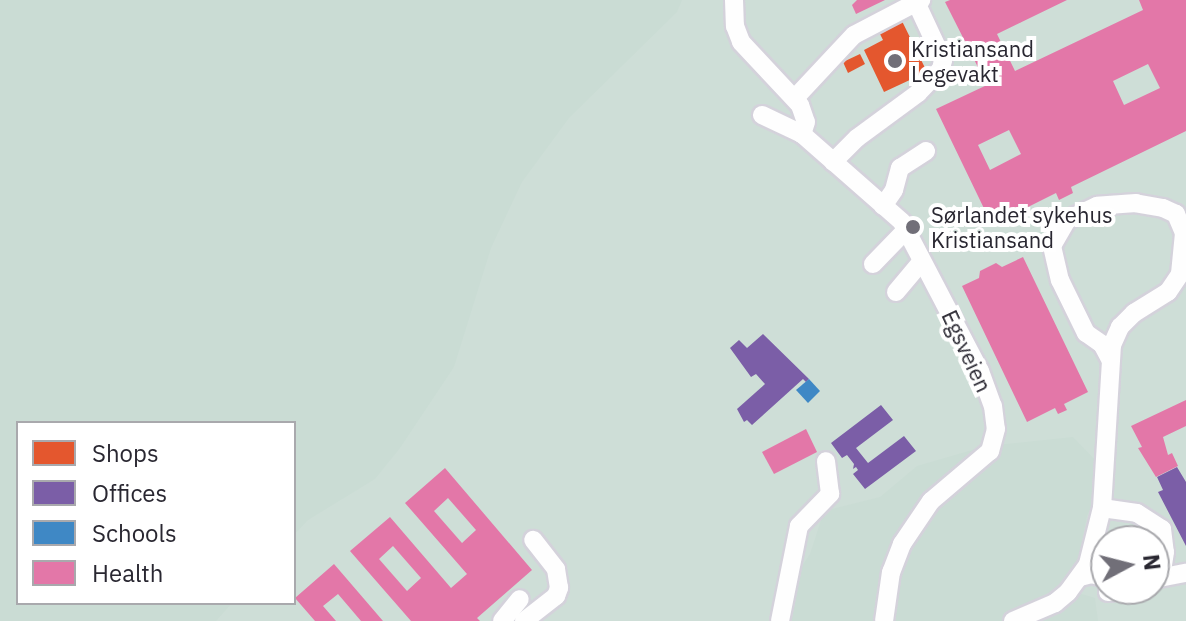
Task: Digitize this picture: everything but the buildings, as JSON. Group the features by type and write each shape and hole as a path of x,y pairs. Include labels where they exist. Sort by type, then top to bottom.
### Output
{"street":[{"path":"734,0 735,26 741,42 762,68 795,98 806,122 794,130"},
{"path":"795,98 854,35 918,1 943,60 941,69 918,93 857,138 833,162"},
{"name":"Egsveien","path":"763,111 794,130 833,162 906,230 980,371 993,406 996,429 990,451 931,501 902,544 891,572 884,621"},
{"path":"883,206 894,190 900,168 926,151"},
{"path":"1013,621 1055,603 1088,564 1102,508 1110,359 1120,327 1134,313 1168,292 1183,274 1185,233 1176,214 1163,208 1114,203 1075,216 1057,234 1052,246 1060,280 1086,333 1102,344 1110,359"},
{"path":"873,264 906,230"},
{"path":"896,292 922,261"},
{"path":"780,621 800,522 830,494 826,461"},
{"path":"1102,508 1137,513 1156,525"},
{"path":"524,621 556,596 559,588 556,569 533,540"},
{"path":"1080,577 1090,574"},
{"path":"502,621 520,599"}],"shaded area":[{"path":"0,0 1186,0 1186,621 0,621"},
{"path":"0,0 682,0 677,12 569,118 522,182 491,248 454,367 400,448 375,479 308,520 296,533 296,421 16,421 16,605 230,605 216,621 0,621"},
{"path":"1073,437 1097,462 1103,480 1087,516 1072,591 1090,596 1090,605 1096,605 1098,621 779,621 771,614 810,554 824,511 880,497 917,466 986,446"}],"place":[{"name":"Kristiansand Legevakt","path":"895,61"},
{"name":"Sørlandet sykehus Kristiansand","path":"913,227"}]}
